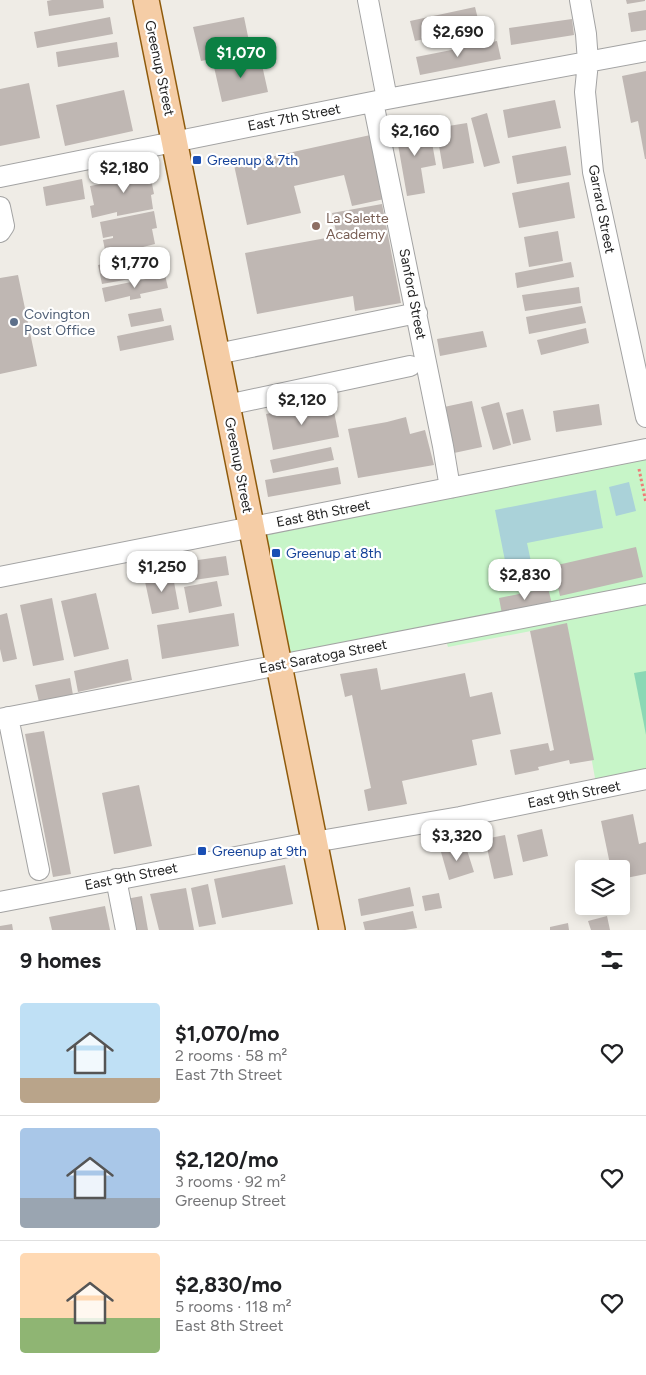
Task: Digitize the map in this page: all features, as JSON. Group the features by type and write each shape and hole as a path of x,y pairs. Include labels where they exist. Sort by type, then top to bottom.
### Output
{"main road":[{"name":"Greenup Street","path":"146,0 332,930"}],"street":[{"name":"Sanford Street","path":"368,0 380,100 417,313 444,446 450,488"},
{"name":"Garrard Street","path":"580,0 586,34 588,62 585,92 593,172 646,417"},
{"name":"East 7th Street","path":"0,176 380,100 646,51"},
{"path":"0,207 4,226 0,232"},
{"path":"217,354 417,313"},
{"path":"227,405 410,366"},
{"name":"East 8th Street","path":"0,577 641,450"},
{"name":"East Saratoga Street","path":"4,718 646,594"},
{"path":"4,718 39,870"},
{"name":"East 9th Street","path":"0,902 314,842 460,817 646,779"},
{"path":"116,879 126,930"}],"path":[{"path":"641,450 646,503"}],"green space":[{"path":"646,449 646,779 597,789 567,624 448,647 444,634 279,665 251,527"},
{"path":"646,671 646,735 634,673"}],"water":[{"path":"629,482 636,511 616,516 609,487"},
{"path":"596,490 603,528 527,543 533,571 508,576 495,510"}],"building":[{"path":"103,0 104,8 49,16 47,1"},
{"path":"626,0 645,0 645,1 627,4"},
{"path":"475,7 480,27 415,41 410,21"},
{"path":"646,10 646,30 631,32 628,13"},
{"path":"110,17 113,34 37,48 34,32"},
{"path":"244,17 251,51 201,61 193,27"},
{"path":"572,19 574,35 511,45 509,28"},
{"path":"497,41 501,59 420,75 416,57"},
{"path":"117,42 119,57 58,67 56,52"},
{"path":"260,56 268,92 222,102 214,67"},
{"path":"646,71 645,159 638,121 631,123 622,76"},
{"path":"29,83 40,138 0,146 0,89"},
{"path":"124,90 133,131 65,146 56,105"},
{"path":"555,100 561,128 508,138 503,110"},
{"path":"487,113 500,163 484,167 471,118"},
{"path":"467,123 474,163 443,169 436,128"},
{"path":"429,126 436,165 421,168 425,193 407,196 396,133"},
{"path":"375,134 389,198 352,206 344,175 294,186 301,213 247,225 234,165"},
{"path":"566,146 571,175 517,184 512,156"},
{"path":"149,168 154,194 151,195 153,209 117,216 117,212 92,218 90,206 94,205 90,186 117,181 116,174"},
{"path":"82,179 85,199 46,206 43,187"},
{"path":"569,182 575,218 519,228 512,193"},
{"path":"382,204 401,303 355,311 353,296 257,314 245,253 337,236 332,213"},
{"path":"154,211 157,228 152,229 155,244 143,247 145,255 161,252 164,267 129,273 130,279 102,284 98,265 131,258 130,254 117,256 116,253 106,255 103,240 113,238 113,236 103,238 100,222"},
{"path":"558,231 563,261 529,267 524,237"},
{"path":"571,262 574,277 517,288 515,273"},
{"name":"Covington Post Office","path":"18,275 37,366 0,374 0,278"},
{"path":"165,275 168,288 140,294 141,298 130,300 130,296 105,302 102,288"},
{"path":"579,287 581,303 525,311 522,295"},
{"path":"582,306 586,323 529,334 526,317"},
{"path":"161,308 164,321 131,327 128,314"},
{"path":"171,325 174,340 120,351 117,336"},
{"path":"586,328 589,343 541,355 537,340"},
{"path":"483,331 487,347 440,356 437,339"},
{"path":"332,401 339,437 273,450 266,414"},
{"path":"472,401 482,447 454,453 444,407"},
{"path":"499,402 511,445 493,450 481,407"},
{"path":"599,404 602,425 556,432 553,411"},
{"path":"523,409 531,440 513,444 506,413"},
{"path":"406,417 410,434 425,430 434,465 358,478 348,429"},
{"path":"331,447 334,460 273,473 270,460"},
{"path":"338,467 341,484 268,497 265,480"},
{"path":"636,547 643,577 560,596 553,566"},
{"path":"226,556 229,575 180,582 177,563"},
{"path":"172,571 179,609 152,614 144,577"},
{"path":"217,581 222,606 189,613 184,587"},
{"path":"548,588 552,604 502,614 499,598"},
{"path":"96,593 109,649 74,657 61,601"},
{"path":"52,598 64,660 33,666 20,605"},
{"path":"7,613 17,659 3,662 0,649 0,615"},
{"path":"234,613 239,646 162,659 157,625"},
{"path":"567,623 594,760 570,764 569,760 538,767 539,770 515,775 510,750 548,743 550,751 554,750 530,631"},
{"path":"128,659 132,680 78,692 74,671"},
{"path":"377,668 381,690 465,673 470,697 492,692 501,734 472,740 477,765 402,781 407,804 368,811 364,790 371,788 352,695 345,697 340,674"},
{"path":"70,678 73,695 39,702 35,685"},
{"path":"44,731 71,874 53,877 25,734"},
{"path":"139,785 152,846 114,854 102,793"},
{"path":"633,814 639,844 646,842 646,874 630,877 630,860 609,860 601,821"},
{"path":"542,829 548,856 523,862 517,835"},
{"path":"505,835 513,875 494,879 485,839"},
{"path":"465,844 474,872 449,880 441,852"},
{"path":"285,865 293,904 222,918 214,879"},
{"path":"208,884 216,924 199,927 191,888"},
{"path":"410,887 414,906 361,916 358,899"},
{"path":"186,888 194,930 159,930 150,894"},
{"path":"439,893 442,908 425,911 422,896"},
{"path":"142,896 148,930 132,930 126,899"},
{"path":"105,906 110,930 52,930 49,917"},
{"path":"413,911 417,928 405,930 365,930 363,922"},
{"path":"607,916 610,930 591,930 588,921"},
{"path":"568,923 569,930 550,930 550,927"},
{"path":"12,924 13,930 0,930 0,926"}],"place":[{"name":"Greenup & 7th","path":"197,160"},
{"name":"La Salette Academy","path":"316,226"},
{"name":"Covington Post Office","path":"14,322"},
{"name":"Greenup at 8th","path":"276,553"},
{"name":"Greenup at 9th","path":"202,851"}]}
